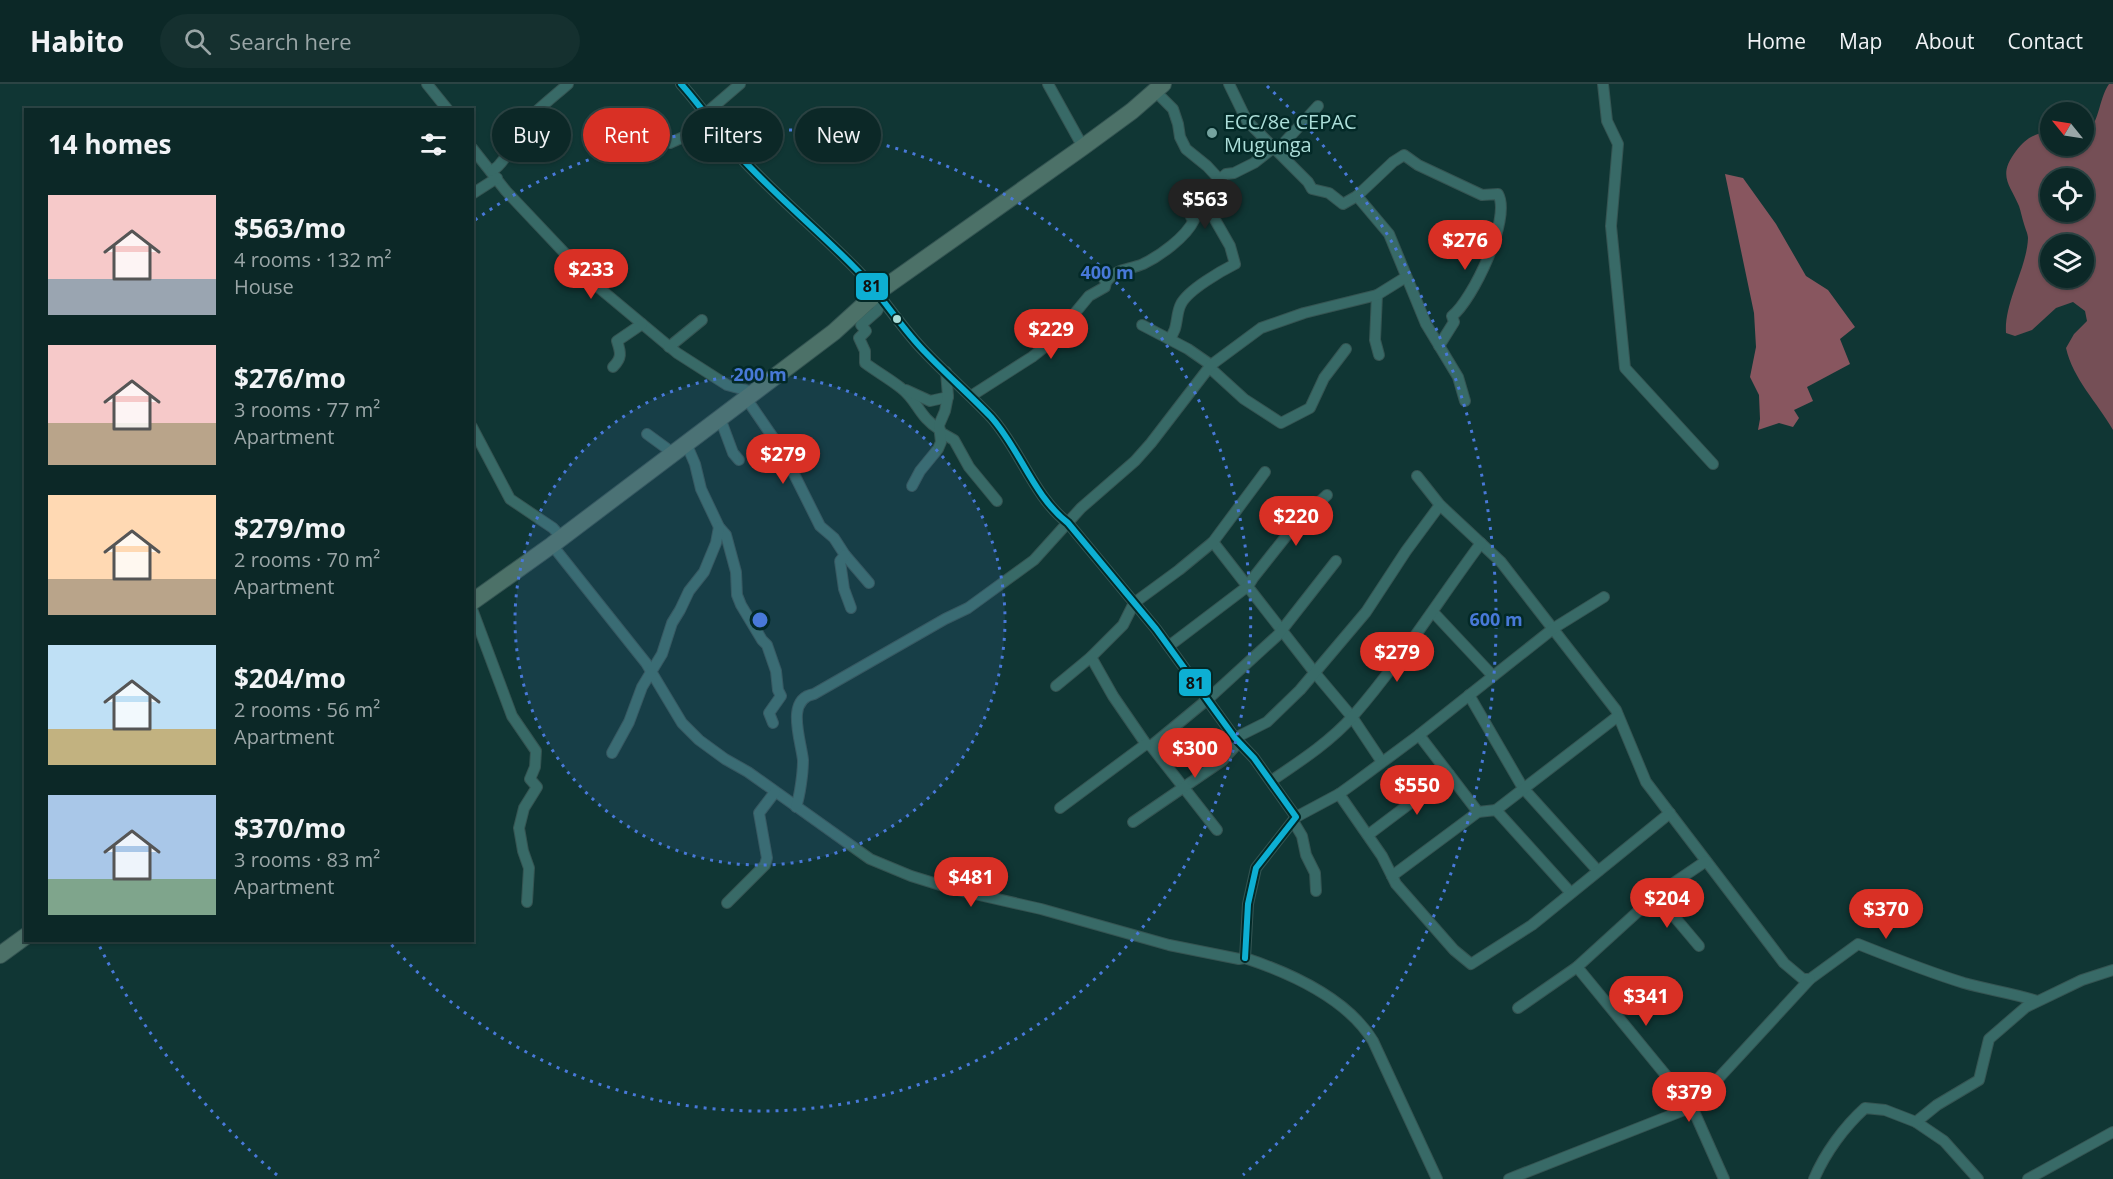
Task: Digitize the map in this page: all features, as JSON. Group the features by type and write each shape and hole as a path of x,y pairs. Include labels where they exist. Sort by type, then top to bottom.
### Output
{"highway":[{"path":"474,601 557,541 1159,88"},
{"path":"0,955 24,937"}],"street":[{"path":"427,84 446,108"},
{"path":"474,192 494,175 521,130 538,108 568,84"},
{"path":"681,84 700,108"},
{"path":"712,108 740,84"},
{"path":"1048,84 1083,147"},
{"path":"1229,84 1247,121 1308,182 1312,189 1329,193 1343,204 1357,196 1393,162 1404,155 1418,165 1482,195 1498,194 1501,213 1496,234 1463,304 1452,316 1454,322 1439,346"},
{"path":"1603,84 1607,121 1618,144 1611,226 1625,368 1713,464"},
{"path":"1159,88 1173,109 1180,137 1186,149 1207,166 1217,183 1220,197 1214,218 1230,246 1235,264 1186,297 1180,305 1174,333 1168,339"},
{"path":"971,396 999,380 1051,342 1089,296 1104,287 1103,277 1155,257 1186,233 1194,220 1191,217 1202,208 1200,204 1226,174 1234,173 1254,163 1273,148 1281,146 1318,106"},
{"path":"670,143 682,137"},
{"path":"474,150 592,282 669,347 728,385 750,395 783,452 820,526 834,538 845,555 869,582"},
{"path":"746,162 881,296 925,353 971,396 1010,440 1022,464 1055,513 1068,523 1169,646 1237,740 1271,781 1302,836 1306,855 1315,873 1316,891"},
{"path":"1357,196 1389,234 1426,324 1458,377 1465,401"},
{"path":"795,807 799,796 803,762 796,712 806,695 814,694 968,608 1034,560 1080,508 1135,461 1210,367 1261,328 1314,310 1377,295 1406,277"},
{"path":"1377,295 1375,340 1379,355"},
{"path":"881,296 877,311 861,325 866,332 859,338 865,351 865,363 903,389 930,401 948,397"},
{"path":"669,347 702,320"},
{"path":"613,367 621,356 616,341 642,324"},
{"path":"1142,325 1188,348 1244,399 1281,423 1310,408 1324,378 1346,348"},
{"path":"912,486 941,442 939,425 948,397 946,372"},
{"path":"903,389 927,421 954,440 969,467 997,501"},
{"path":"720,418 733,453 739,460"},
{"path":"474,431 510,499 553,528 557,541 651,673 682,723 699,740 870,859 911,876 1169,945 1239,959 1245,958 1288,973 1309,985 1335,1002 1366,1029 1437,1179"},
{"path":"647,434 680,448 695,464 700,489 719,527 726,535 738,582 737,595 767,645 776,671 781,696 769,713 773,723"},
{"path":"1056,686 1091,657 1123,625 1134,603 1213,542 1264,472"},
{"path":"1417,476 1440,504 1501,562 1554,628 1618,716 1646,782 1784,963 1803,979 1810,980"},
{"path":"1169,646 1248,586 1295,525 1327,495"},
{"path":"1133,822 1222,761 1237,740 1267,722 1300,690 1366,612 1440,504"},
{"path":"612,753 642,687 662,654 672,623 681,610 689,591 704,572 716,543 719,527"},
{"path":"1213,542 1352,717 1382,762"},
{"path":"1271,781 1308,756 1352,717 1433,612 1481,543"},
{"path":"845,555 840,561 844,589 851,608"},
{"path":"1060,808 1149,745 1208,699 1282,630 1336,561"},
{"path":"1245,958 1248,904 1256,868 1294,819 1339,794 1419,735 1554,628 1604,597"},
{"path":"1433,612 1493,676"},
{"path":"474,614 512,716 536,751 535,766 530,779 536,783 537,787 524,808 519,828 523,851 529,867 527,902"},
{"path":"1091,657 1113,696 1217,830"},
{"path":"1469,695 1523,788 1598,872"},
{"path":"1392,876 1478,812 1496,810 1618,716"},
{"path":"1419,735 1478,812"},
{"path":"1368,835 1449,774"},
{"path":"727,903 765,865 767,858 759,813 775,792"},
{"path":"1339,794 1382,856 1396,884 1454,950 1472,964 1532,925 1670,813"},
{"path":"1496,810 1571,893"},
{"path":"1518,1008 1577,967 1656,894 1706,861"},
{"path":"1656,894 1700,946"},
{"path":"1509,1179 1692,1107 1810,980 1858,944 1962,982 1998,992 2011,992 2037,1001"},
{"path":"1577,967 1692,1107 1724,1179"},
{"path":"1916,1122 1937,1105 1979,1080 1989,1039 2026,1007 2082,980 2113,970"},
{"path":"1814,1179 1821,1162 1855,1117 1865,1108 1885,1110 1916,1122 1944,1141 1978,1179"},
{"path":"2028,1179 2113,1132"}],"shaded area":[{"path":"2109,84 2113,84 2113,430 2074,370 2066,348 2074,334 2087,321 2085,311 2073,302 2056,308 2032,330 2015,336 2006,333 2008,309 2024,261 2028,238 2019,206 2007,180 2007,167 2023,143 2040,133 2040,156 2094,156 2096,118 2105,90"},
{"path":"1725,174 1743,178 1776,224 1806,276 1828,290 1855,327 1840,339 1850,364 1807,387 1813,401 1794,410 1799,418 1793,427 1779,423 1758,430 1759,395 1750,377 1756,347 1754,313"}],"transit line":[{"name":"81","path":"681,84 749,166 856,269 917,343 991,417 1045,500 1068,523 1156,629 1296,817 1256,868 1248,904 1245,958"}],"place":[{"name":"ECC/8e CEPAC Mugunga","path":"1212,133"}]}
